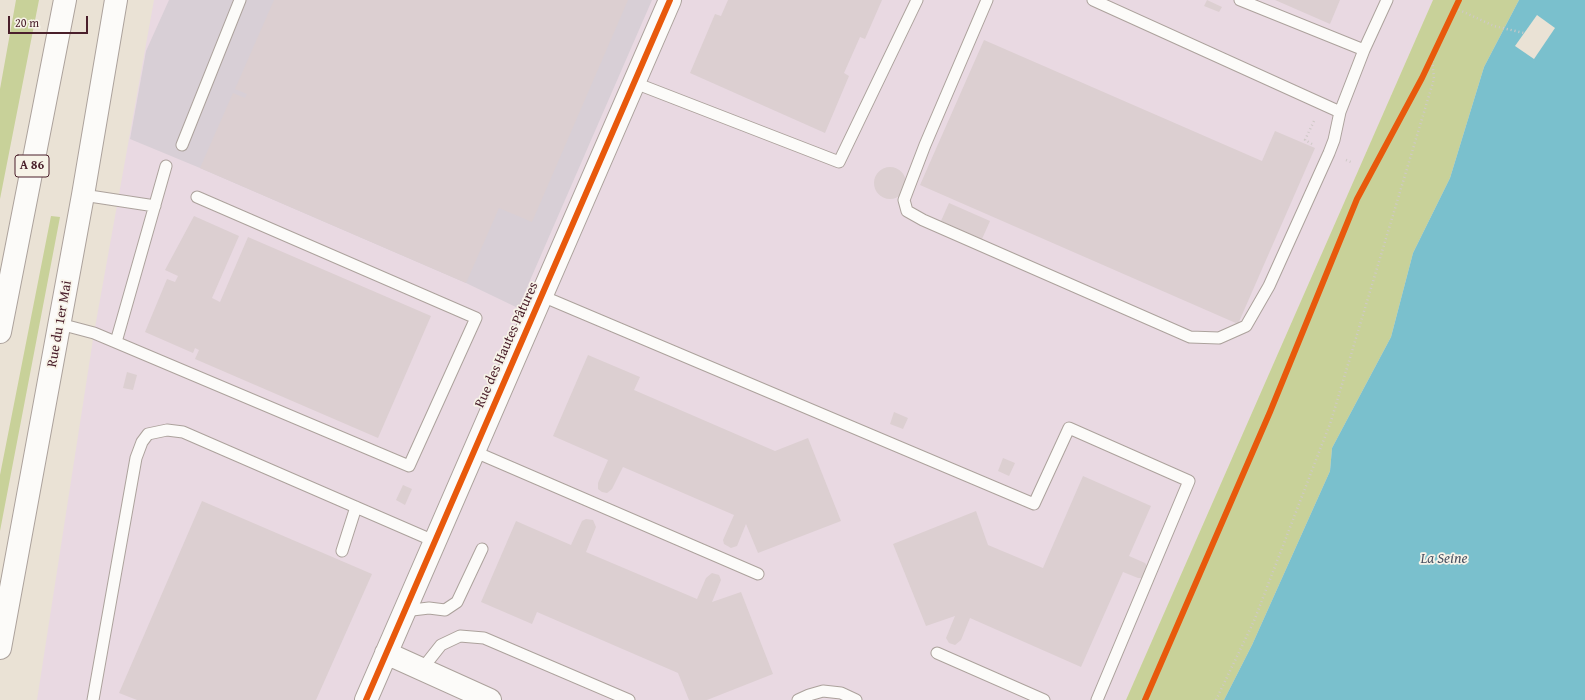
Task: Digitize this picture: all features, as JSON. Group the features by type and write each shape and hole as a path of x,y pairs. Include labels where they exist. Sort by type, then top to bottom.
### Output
{"main road":[{"name":"A 86","path":"0,332 65,0"},
{"name":"Rue du 1er Mai","path":"0,648 60,324 116,0"},
{"name":"Rue des Hautes Pâtures","path":"366,700 670,0"},
{"path":"386,653 490,700"}],"lane":[{"path":"182,145 240,0"},
{"path":"634,83 839,162 917,0"},
{"path":"987,0 925,145 904,200 907,211 923,220 1190,337 1219,338 1246,326 1269,286 1334,140 1340,112 1364,50 1387,0"},
{"path":"1093,0 1340,112"},
{"path":"1240,0 1364,50"},
{"path":"116,342 166,166"},
{"path":"83,195 155,206"},
{"path":"60,324 94,333 409,466 476,318 197,197"},
{"path":"542,296 1034,504 1069,428 1189,481 1098,700"},
{"path":"93,700 136,458 142,442 148,434 167,430 183,432 434,541"},
{"path":"473,451 758,574"},
{"path":"342,551 356,507"},
{"path":"404,611 429,608 445,610 457,602 482,549"},
{"path":"422,669 441,645 460,636 484,638 629,700"},
{"path":"937,653 1044,700"},
{"path":"798,700 809,695 823,692 841,693 856,700"}],"path":[{"path":"1455,8 1494,26 1524,33"},
{"path":"1216,700 1254,621 1330,422 1434,79 1432,57"}],"shaded area":[{"path":"154,0 1433,0 1126,700 37,700 94,333"},
{"path":"169,0 652,0 518,308 466,283 130,139 146,51"}],"green space":[{"path":"16,0 39,0 0,199 0,89"},
{"path":"1433,0 1519,0 1484,67 1450,178 1413,253 1391,337 1332,448 1330,471 1252,645 1224,700 1126,700"},
{"path":"51,216 60,217 0,531 0,475"}],"water":[{"name":"La Seine","path":"1519,0 1585,0 1585,700 1224,700 1252,645 1330,471 1332,448 1391,337 1413,253 1450,178 1484,67"}],"pier":[{"path":"1537,15 1555,28 1534,59 1515,46"}],"building":[{"path":"274,0 628,0 532,222 499,208 466,283 200,168 233,93 245,98 247,94 235,89"},
{"path":"728,0 882,0 865,39 860,37 844,73 849,76 825,133 690,73 715,14 721,16"},
{"path":"1207,0 1222,7 1219,12 1204,6"},
{"path":"1275,0 1340,0 1330,24"},
{"path":"984,40 1262,161 1275,131 1315,148 1238,324 920,185"},
{"path":"890,167 901,172 906,183 901,194 890,199 879,194 874,183 879,172"},
{"path":"949,203 990,221 982,239 941,221"},
{"path":"194,216 239,236 212,298 220,302 248,237 431,316 378,438 195,359 199,350 195,348 193,353 145,332 167,279 175,282 178,276 165,270"},
{"path":"588,355 640,377 634,390 775,451 808,438 841,521 758,553 746,524 737,546 731,548 724,544 723,540 734,515 623,467 612,489 607,493 602,492 598,489 598,483 608,460 553,436"},
{"path":"127,372 137,375 133,390 123,388"},
{"path":"894,412 908,418 903,429 890,424"},
{"path":"1003,458 1015,463 1009,476 998,471"},
{"path":"1083,476 1151,506 1129,556 1145,563 1147,566 1143,578 1138,578 1123,572 1081,667 970,618 961,640 955,645 949,643 946,638 955,616 926,626 893,544 976,511 988,545 1043,568"},
{"path":"403,485 412,489 405,505 396,500"},
{"path":"202,501 372,574 316,700 137,700 119,693"},
{"path":"586,519 593,520 596,527 586,552 697,599 706,578 712,573 719,575 721,580 712,602 741,592 773,674 707,700 689,700 678,673 537,612 532,624 481,602 516,521 571,545 582,521"}],"cycle path":[{"path":"366,700 670,0"},
{"path":"1145,700 1270,412 1357,199 1422,78 1459,0"}]}
